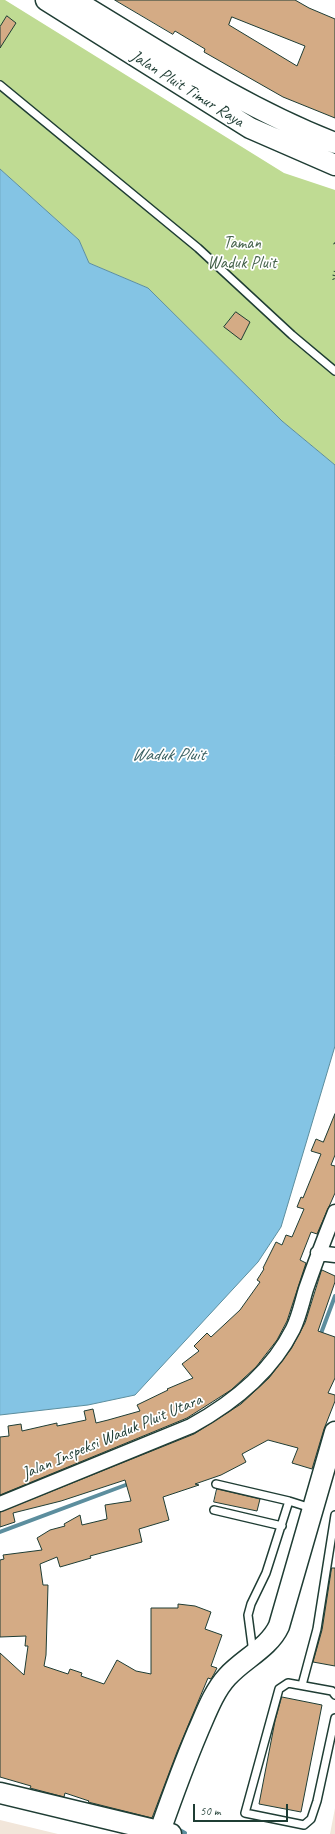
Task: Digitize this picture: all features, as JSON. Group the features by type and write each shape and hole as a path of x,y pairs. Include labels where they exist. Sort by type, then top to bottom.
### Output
{"street":[{"name":"Jalan Pluit Timur Raya","path":"46,0 144,52 215,85 267,114 335,143"},
{"name":"Jalan Pluit Timur Raya","path":"74,0 250,128 335,165"},
{"name":"Jalan Inspeksi Waduk Pluit Utara","path":"0,1504 192,1426 220,1410 245,1391 281,1350 294,1328 318,1253 335,1212"},
{"path":"318,1253 334,1255"},
{"path":"0,1793 163,1833 183,1767 207,1710 226,1677 270,1639 279,1626 335,1432"}],"lane":[{"path":"0,85 198,248 292,335 335,371"},
{"path":"216,1484 289,1501 313,1509"},
{"path":"254,1654 250,1639 248,1615 251,1604 266,1574 289,1501"},
{"path":"214,1510 282,1526"},
{"path":"302,1685 317,1629 335,1515"},
{"path":"335,1694 332,1691 288,1683 279,1689 245,1813 304,1825 311,1819 317,1801 335,1718"}],"path":[{"path":"335,271 333,278 335,282"}],"shaded area":[{"path":"335,1808 335,1834 330,1834"},
{"path":"0,1820 58,1834 0,1834"}],"green space":[{"name":"Taman Waduk Pluit","path":"0,0 5,0 284,173 335,190 335,465 282,421 148,288 89,263 79,240 0,169"}],"water":[{"name":"Waduk Pluit","path":"0,169 79,240 89,263 148,288 282,421 335,465 335,1046 281,1227 258,1262 135,1395 88,1405 0,1415"}],"building":[{"path":"115,0 295,0 309,8 335,19 335,118 283,97 204,52 205,49 175,31 173,34","holes":["232,17 305,46 297,66 229,25"]},
{"path":"7,16 16,23 0,48 0,27"},
{"path":"236,312 250,322 241,340 224,327"},
{"path":"335,1114 335,1155 331,1165 335,1166 335,1193 317,1234 311,1232 300,1260 306,1263 287,1321 277,1340 256,1367 231,1390 187,1418 0,1495 0,1437 9,1436 8,1426 21,1424 22,1431 57,1423 57,1426 67,1424 86,1420 84,1411 93,1409 96,1423 108,1420 140,1411 137,1405 168,1390 167,1389 193,1378 182,1364 199,1351 194,1346 207,1333 211,1337 240,1310 260,1282 257,1280 264,1269 263,1268 276,1242 282,1245 286,1235 292,1237 304,1209 297,1207 301,1197 303,1198 321,1154 311,1151 316,1139 323,1142"},
{"path":"322,1270 335,1276 335,1282 318,1331 335,1337 335,1378 328,1393 335,1395 335,1401 324,1429 312,1469 292,1463 298,1448 268,1440 242,1454 246,1462 221,1475 195,1484 199,1485 163,1497 169,1520 139,1529 142,1542 90,1556 91,1558 60,1567 57,1557 40,1564 43,1585 48,1585 46,1655 44,1666 68,1674 70,1669 82,1673 81,1676 104,1684 117,1660 136,1671 151,1674 151,1608 178,1608 178,1604 195,1606 211,1612 205,1629 222,1635 211,1666 217,1668 211,1679 208,1678 177,1752 152,1818 88,1802 89,1801 65,1793 64,1797 30,1788 31,1786 0,1777 0,1653 24,1675 28,1646 25,1646 26,1636 0,1637 0,1560 4,1559 3,1555 42,1550 37,1538 50,1530 65,1526 64,1524 80,1515 82,1525 107,1519 105,1505 131,1501 125,1480 61,1501 13,1513 15,1522 0,1527 0,1512 194,1434 241,1404 269,1378 291,1349 305,1323"},
{"path":"217,1489 260,1499 257,1511 214,1502"},
{"path":"332,1568 335,1568 335,1666 313,1662 322,1630"},
{"path":"282,1697 322,1705 301,1812 259,1804 275,1721"}],"waterway":[{"path":"320,1336 335,1296"},
{"path":"0,1532 131,1483"},
{"path":"176,1828 185,1833"}]}
